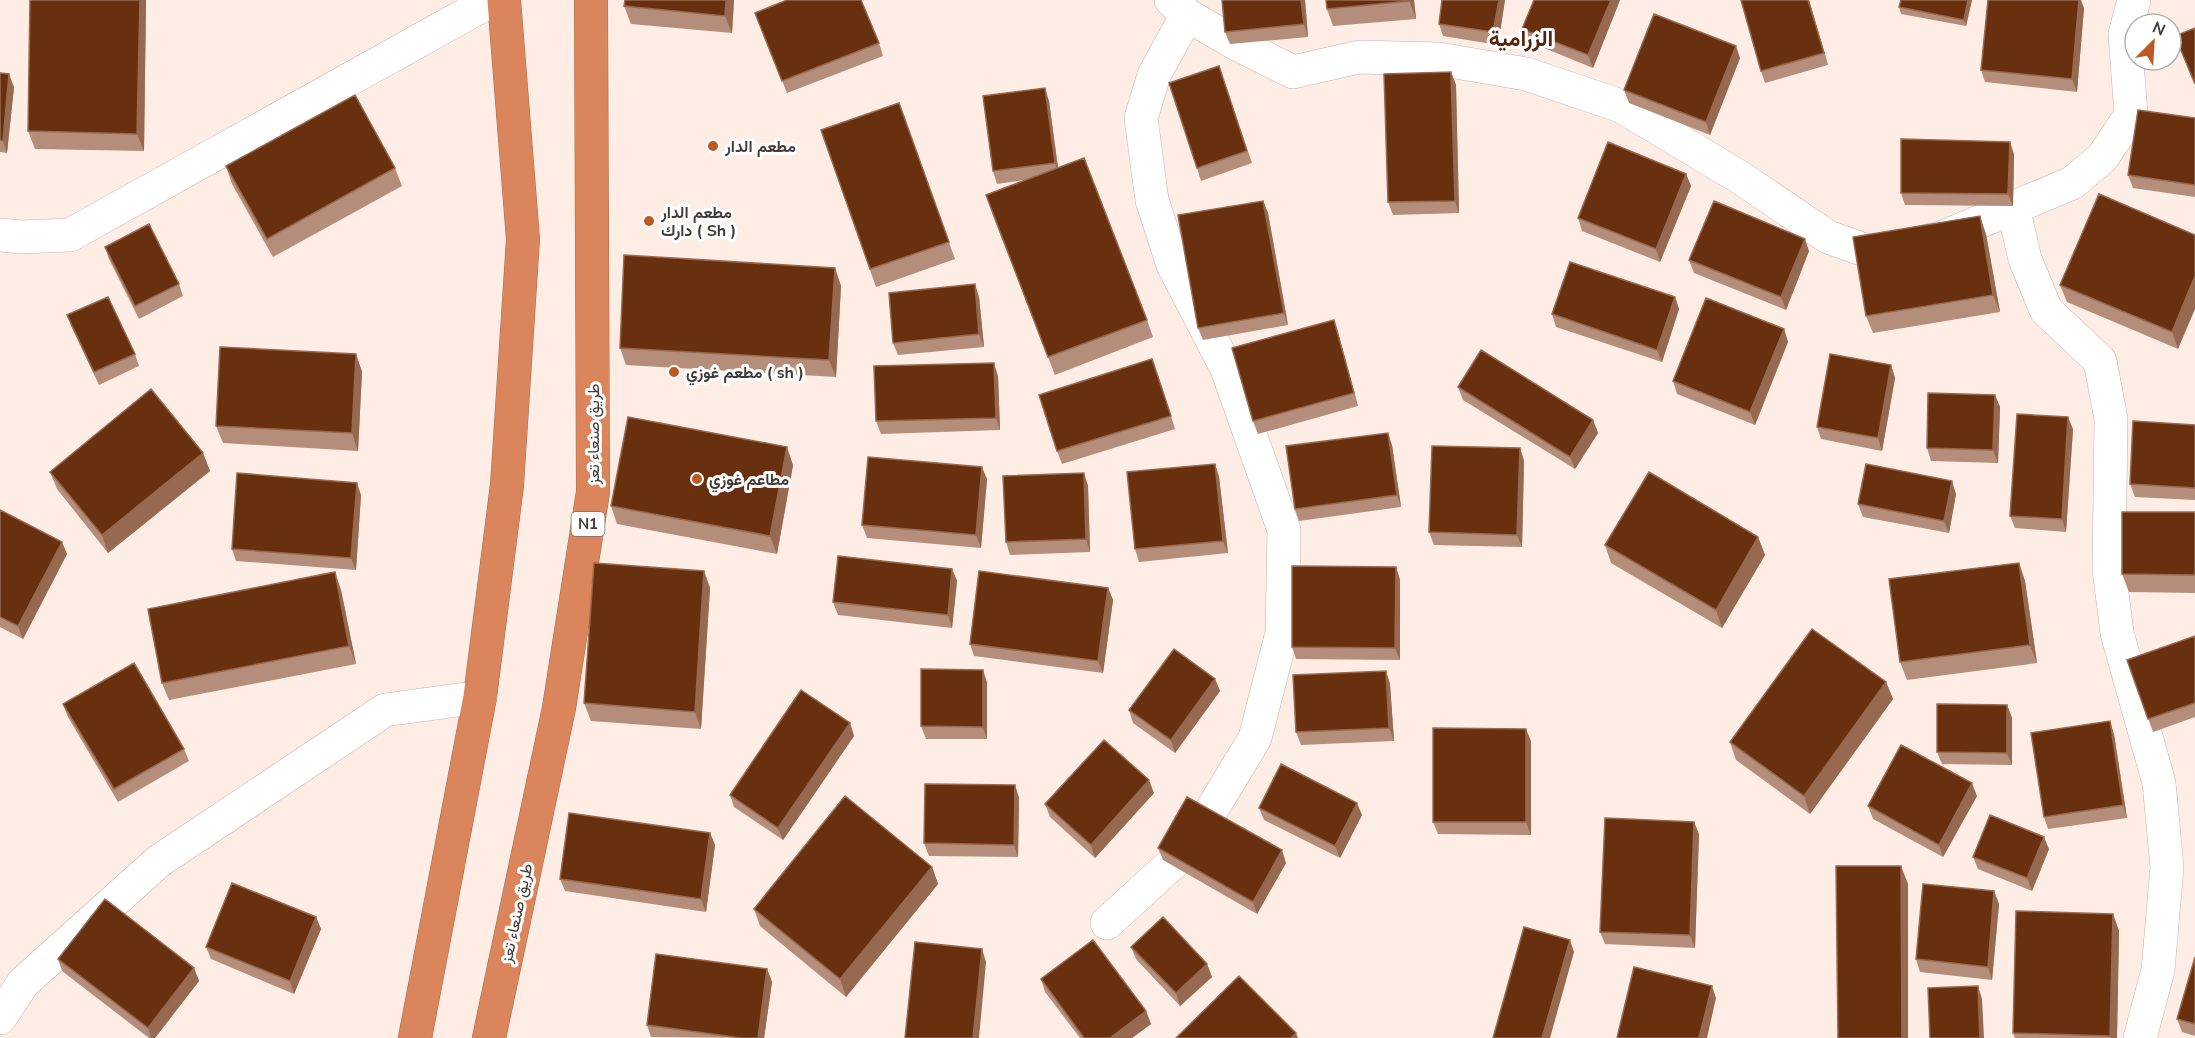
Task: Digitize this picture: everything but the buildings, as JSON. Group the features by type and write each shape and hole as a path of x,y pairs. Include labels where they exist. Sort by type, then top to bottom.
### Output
{"highway":[{"path":"415,1038 480,697 507,485 523,239 504,0"},
{"name":"طريق صنعاء تعز","path":"489,1038 559,708 593,492 591,0"}],"street":[{"path":"0,235 21,237 70,235 492,0"},
{"path":"1107,923 1188,849 1255,738 1282,633 1284,530 1227,369 1173,264 1152,200 1141,118 1179,7 1235,43 1293,72 1359,57 1439,59 1526,74 1589,95 1620,106 1741,178 1828,237 1873,253 1941,238 2072,183 2102,158 2131,115 2125,34 2134,0"},
{"path":"2013,207 2025,259 2046,310 2100,361 2111,419 2109,568 2117,633 2159,783 2167,867 2158,970 2140,1038"},
{"path":"0,1018 23,982 159,861 345,736 385,710 480,697"}],"place":[{"name":"مطعم الدار","path":"713,146"},
{"name":"مطعم الدار دارك ( Sh )","path":"649,221"},
{"name":"مطعم غوزي ( sh )","path":"674,372"},
{"name":"مطاعم غوزي","path":"697,479"}],"district":[{"name":"الزرامية","path":"1521,38"}]}
